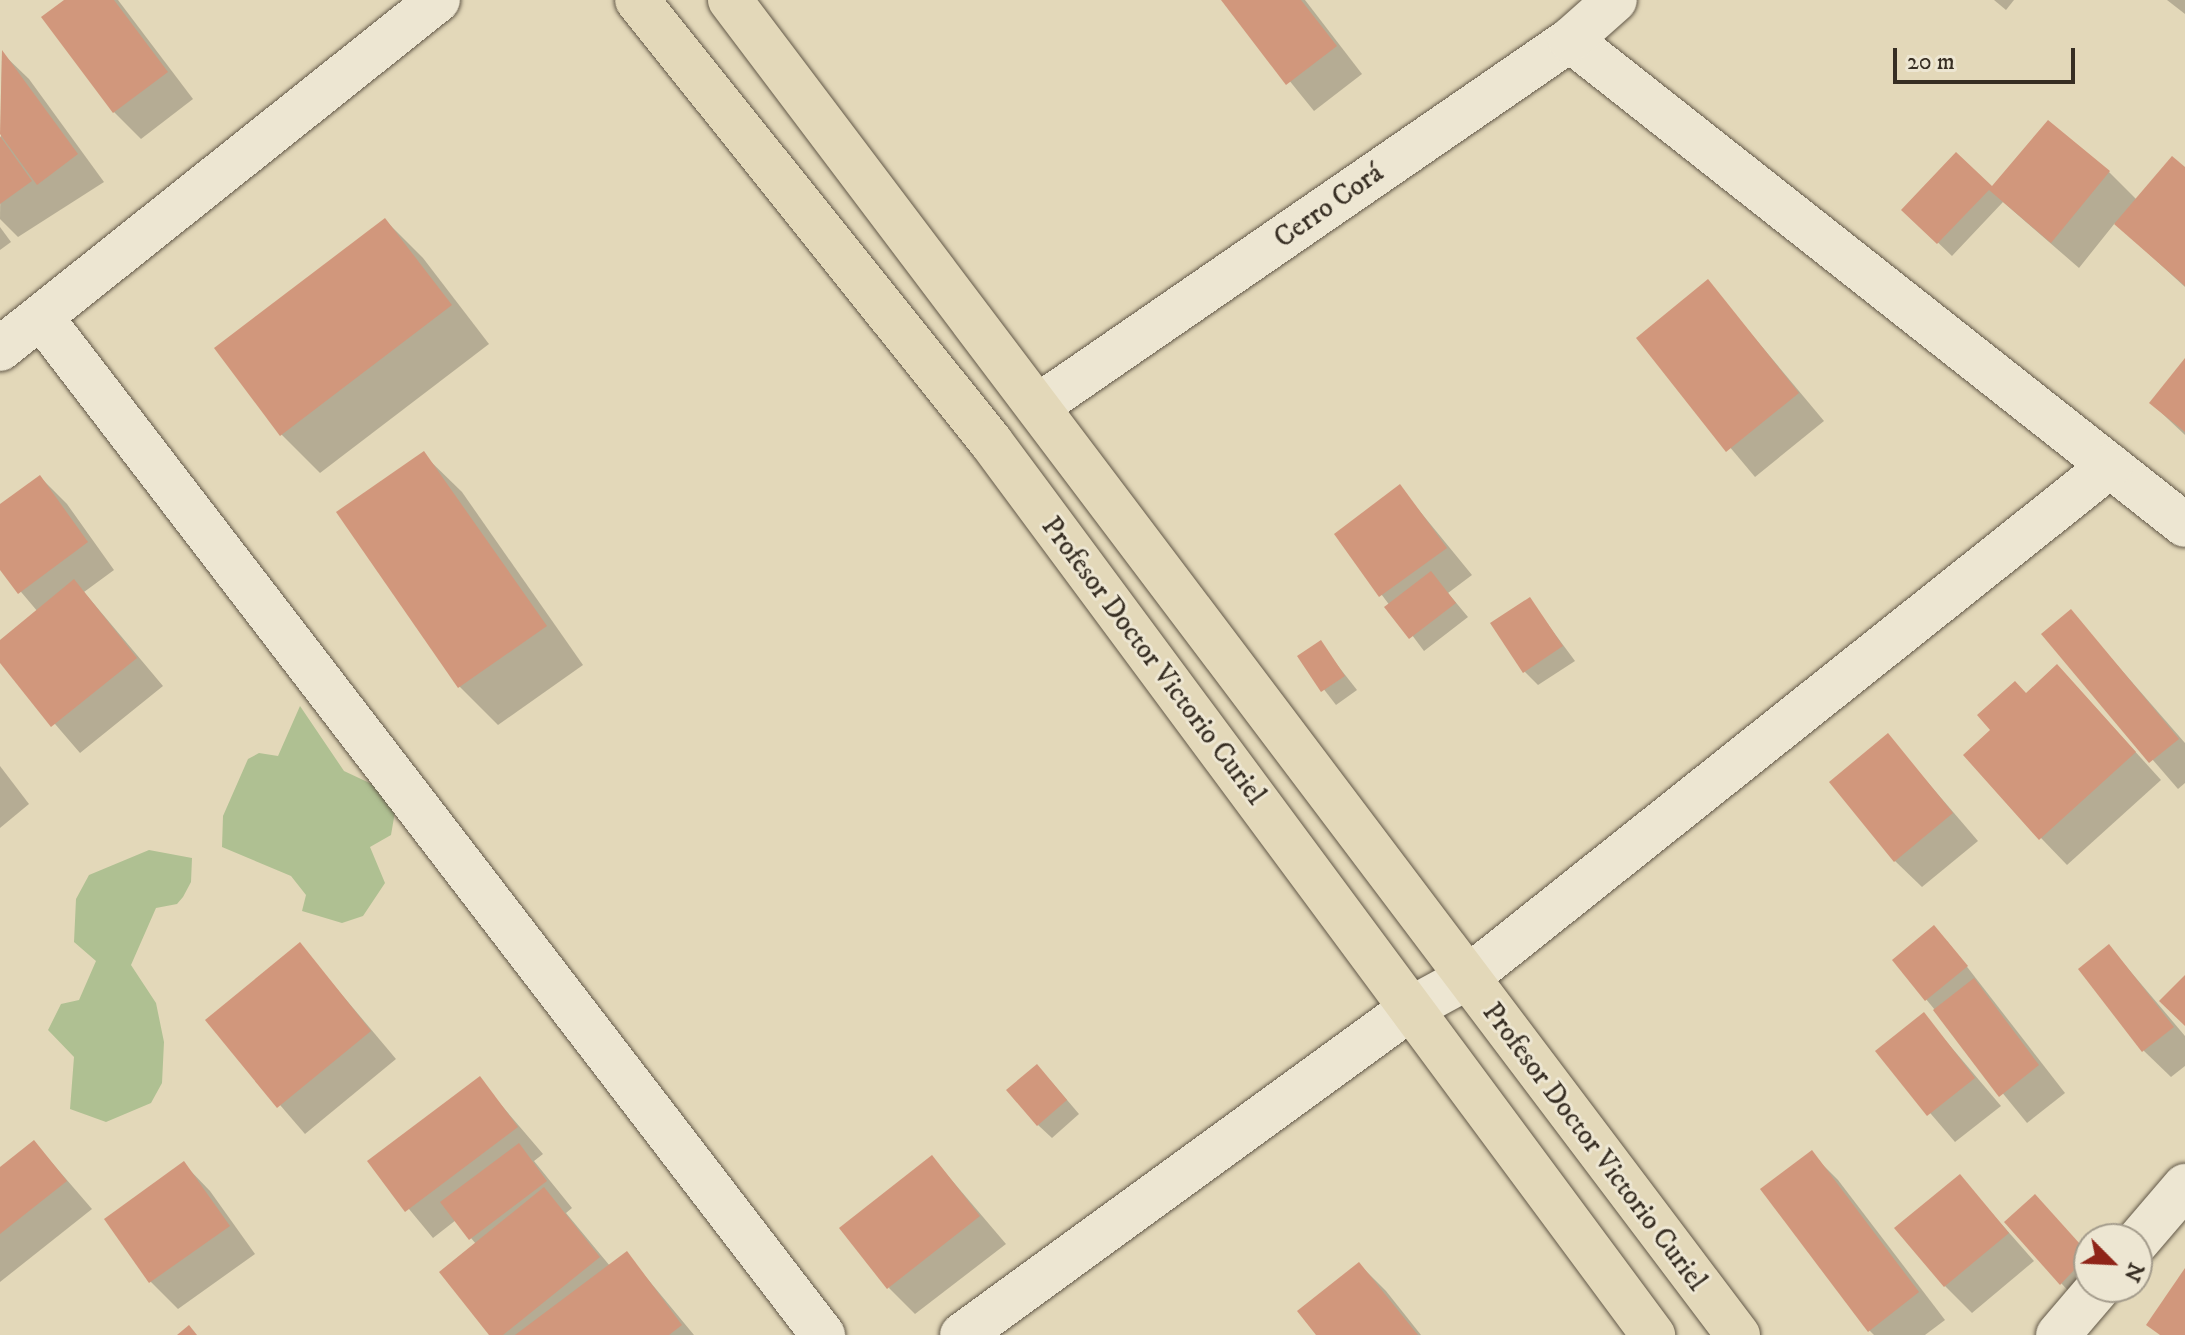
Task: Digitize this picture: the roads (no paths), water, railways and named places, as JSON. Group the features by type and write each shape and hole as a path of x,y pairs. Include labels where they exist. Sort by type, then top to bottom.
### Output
{"main road":[{"name":"Profesor Doctor Victorio Curiel","path":"637,0 991,442 1653,1335"},
{"name":"Profesor Doctor Victorio Curiel","path":"730,0 1738,1335"}],"street":[{"path":"0,349 438,0"},
{"name":"Cerro Corá","path":"1038,406 1570,40 1615,0"},
{"path":"1570,40 2185,525"},
{"path":"41,317 823,1335"},
{"path":"962,1335 1410,1009 1467,978 2110,466"},
{"path":"2153,1223 2185,1186"},
{"path":"2058,1335 2085,1303"}]}
